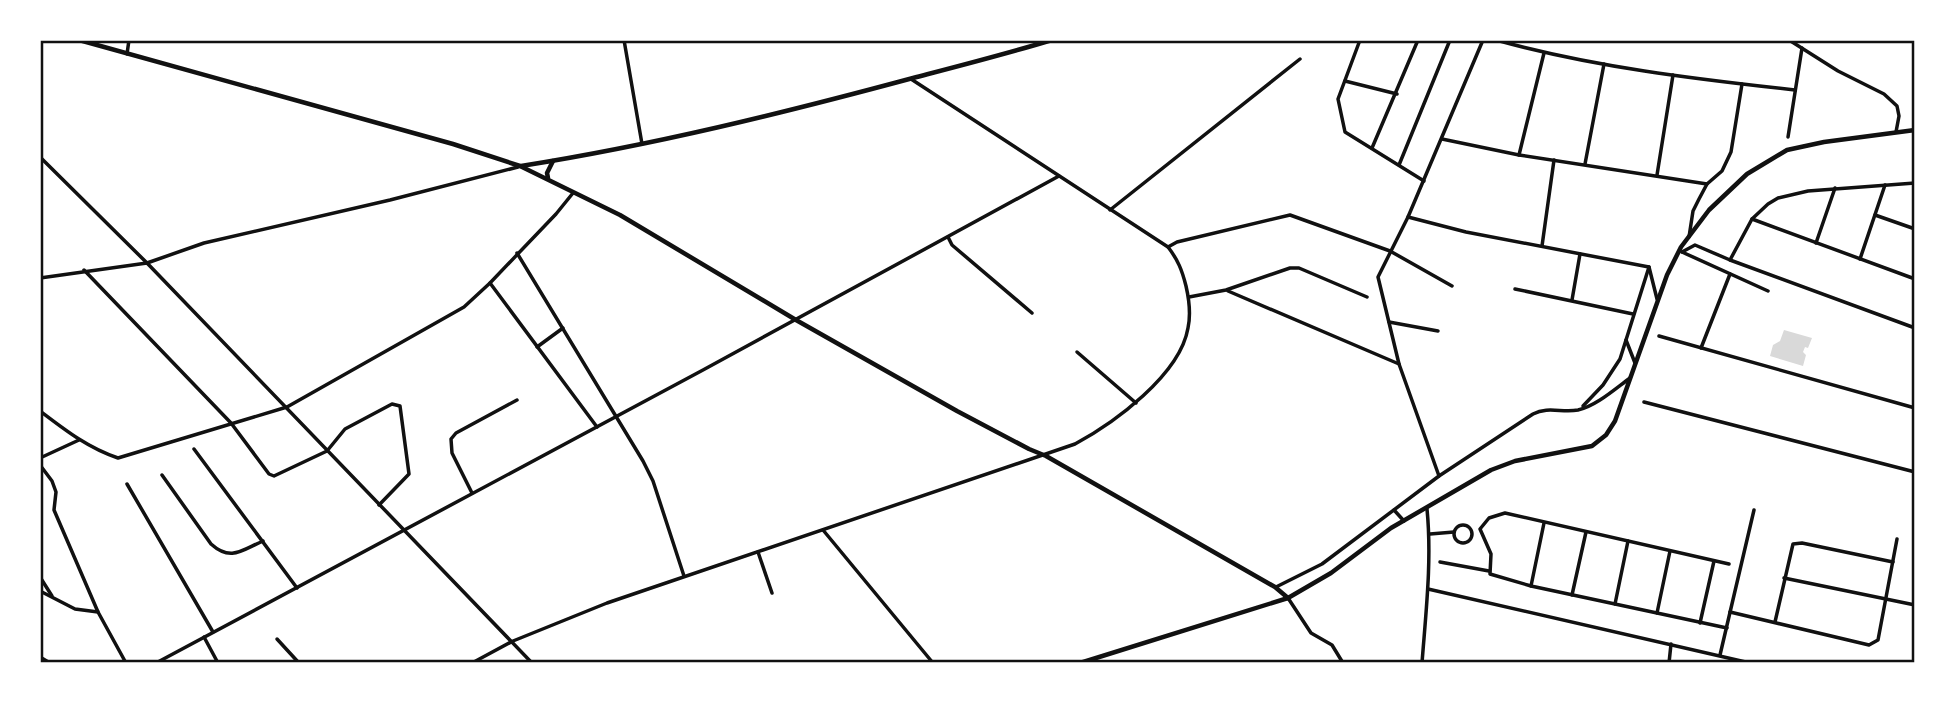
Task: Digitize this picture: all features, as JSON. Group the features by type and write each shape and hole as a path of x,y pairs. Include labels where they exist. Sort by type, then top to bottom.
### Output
{"street":[{"path":"79,40 439,140 520,166 575,191 796,320 957,411 1046,456 1275,587 1288,598 1311,633 1332,645 1343,663"},
{"path":"127,54 129,40"},
{"path":"624,40 642,145"},
{"path":"40,278 147,263 204,243 390,200 520,166 642,145 827,102 1052,40"},
{"path":"1360,40 1338,99 1345,132 1424,181"},
{"path":"1372,148 1418,40"},
{"path":"1399,165 1450,40"},
{"path":"1439,476 1399,364 1378,277 1424,181 1483,40"},
{"path":"1496,40 1544,53 1604,64 1795,90"},
{"path":"1789,40 1839,71 1884,94 1897,106 1899,116 1895,131"},
{"path":"1788,136 1802,48"},
{"path":"1519,155 1544,53"},
{"path":"1110,210 1300,59"},
{"path":"1585,164 1604,64"},
{"path":"1657,175 1673,75"},
{"path":"472,663 513,641 607,603 1075,444 1100,430 1136,403 1168,368 1182,346 1188,329 1189,297 1178,260 1168,247 911,79"},
{"path":"1345,81 1397,94"},
{"path":"1689,237 1693,211 1707,184 1722,171 1731,152 1742,84"},
{"path":"1080,663 1288,598 1331,573 1404,521 1490,470 1515,461 1592,446 1605,435 1615,421 1657,299 1689,237 1709,210 1747,174 1787,150 1824,142 1915,130"},
{"path":"1442,139 1519,155 1707,184"},
{"path":"40,157 147,263 532,663"},
{"path":"1542,246 1554,160"},
{"path":"549,179 547,173 553,161"},
{"path":"160,662 1059,176"},
{"path":"1730,260 1752,219 1768,204 1789,193 1915,183"},
{"path":"1860,259 1885,185"},
{"path":"1815,243 1835,188"},
{"path":"40,411 79,440 99,452 118,458 287,407 464,307 490,283 575,191"},
{"path":"1168,247 1177,242 1290,215 1391,251 1452,286"},
{"path":"1875,215 1915,229"},
{"path":"1408,217 1466,232 1649,267"},
{"path":"1752,219 1915,279"},
{"path":"948,237 952,245 1032,313"},
{"path":"1681,251 1695,245 1915,328"},
{"path":"1681,251 1768,291"},
{"path":"517,253 617,416 653,481 684,576"},
{"path":"1572,300 1580,254"},
{"path":"1649,267 1657,299"},
{"path":"1579,410 1603,385 1620,359 1649,267"},
{"path":"1189,297 1226,290 1290,268 1299,268 1367,297"},
{"path":"84,270 231,423 269,474 274,476 327,451 345,429 392,404 400,406 409,474 378,505"},
{"path":"1701,348 1730,274"},
{"path":"490,283 597,427"},
{"path":"1515,289 1633,314"},
{"path":"1226,290 1399,364"},
{"path":"1388,322 1438,331"},
{"path":"537,347 564,328"},
{"path":"1659,337 1915,408"},
{"path":"1625,338 1635,363"},
{"path":"1077,352 1136,403"},
{"path":"1275,587 1322,564 1439,476 1538,411 1579,410 1630,378"},
{"path":"472,493 452,453 451,439 456,433 517,400"},
{"path":"1644,402 1915,472"},
{"path":"40,458 79,440"},
{"path":"194,449 297,588"},
{"path":"40,465 52,481 56,492 54,510 98,612 125,663"},
{"path":"162,475 211,544 221,553 233,554 263,541"},
{"path":"127,484 214,632"},
{"path":"1422,663 1430,534 1427,509"},
{"path":"1394,510 1404,521"},
{"path":"1720,655 1754,510"},
{"path":"1489,571 1491,554 1488,542 1480,531 1481,525 1489,518 1505,513 1729,564"},
{"path":"1531,586 1544,522"},
{"path":"1430,534 1454,532 1462,525 1472,532 1480,531"},
{"path":"823,530 933,663"},
{"path":"1573,595 1586,531"},
{"path":"1454,532 1455,538 1461,542 1468,541 1472,532"},
{"path":"1730,611 1871,645 1878,640 1897,539"},
{"path":"1615,604 1628,541"},
{"path":"1775,622 1790,550 1796,543 1893,562"},
{"path":"1657,613 1670,551"},
{"path":"758,552 772,593"},
{"path":"1700,622 1714,561"},
{"path":"1440,562 1489,571 1490,574 1531,586 1727,628"},
{"path":"40,577 54,598"},
{"path":"1784,578 1915,605"},
{"path":"1428,589 1750,663"},
{"path":"40,591 75,609 98,612"},
{"path":"204,637 218,663"},
{"path":"277,639 299,663"},
{"path":"1669,663 1671,644"},
{"path":"40,657 50,663"}],"shaded area":[{"path":"1784,330 1812,338 1803,352 1806,355 1803,366 1770,356 1773,345 1780,341"}]}
